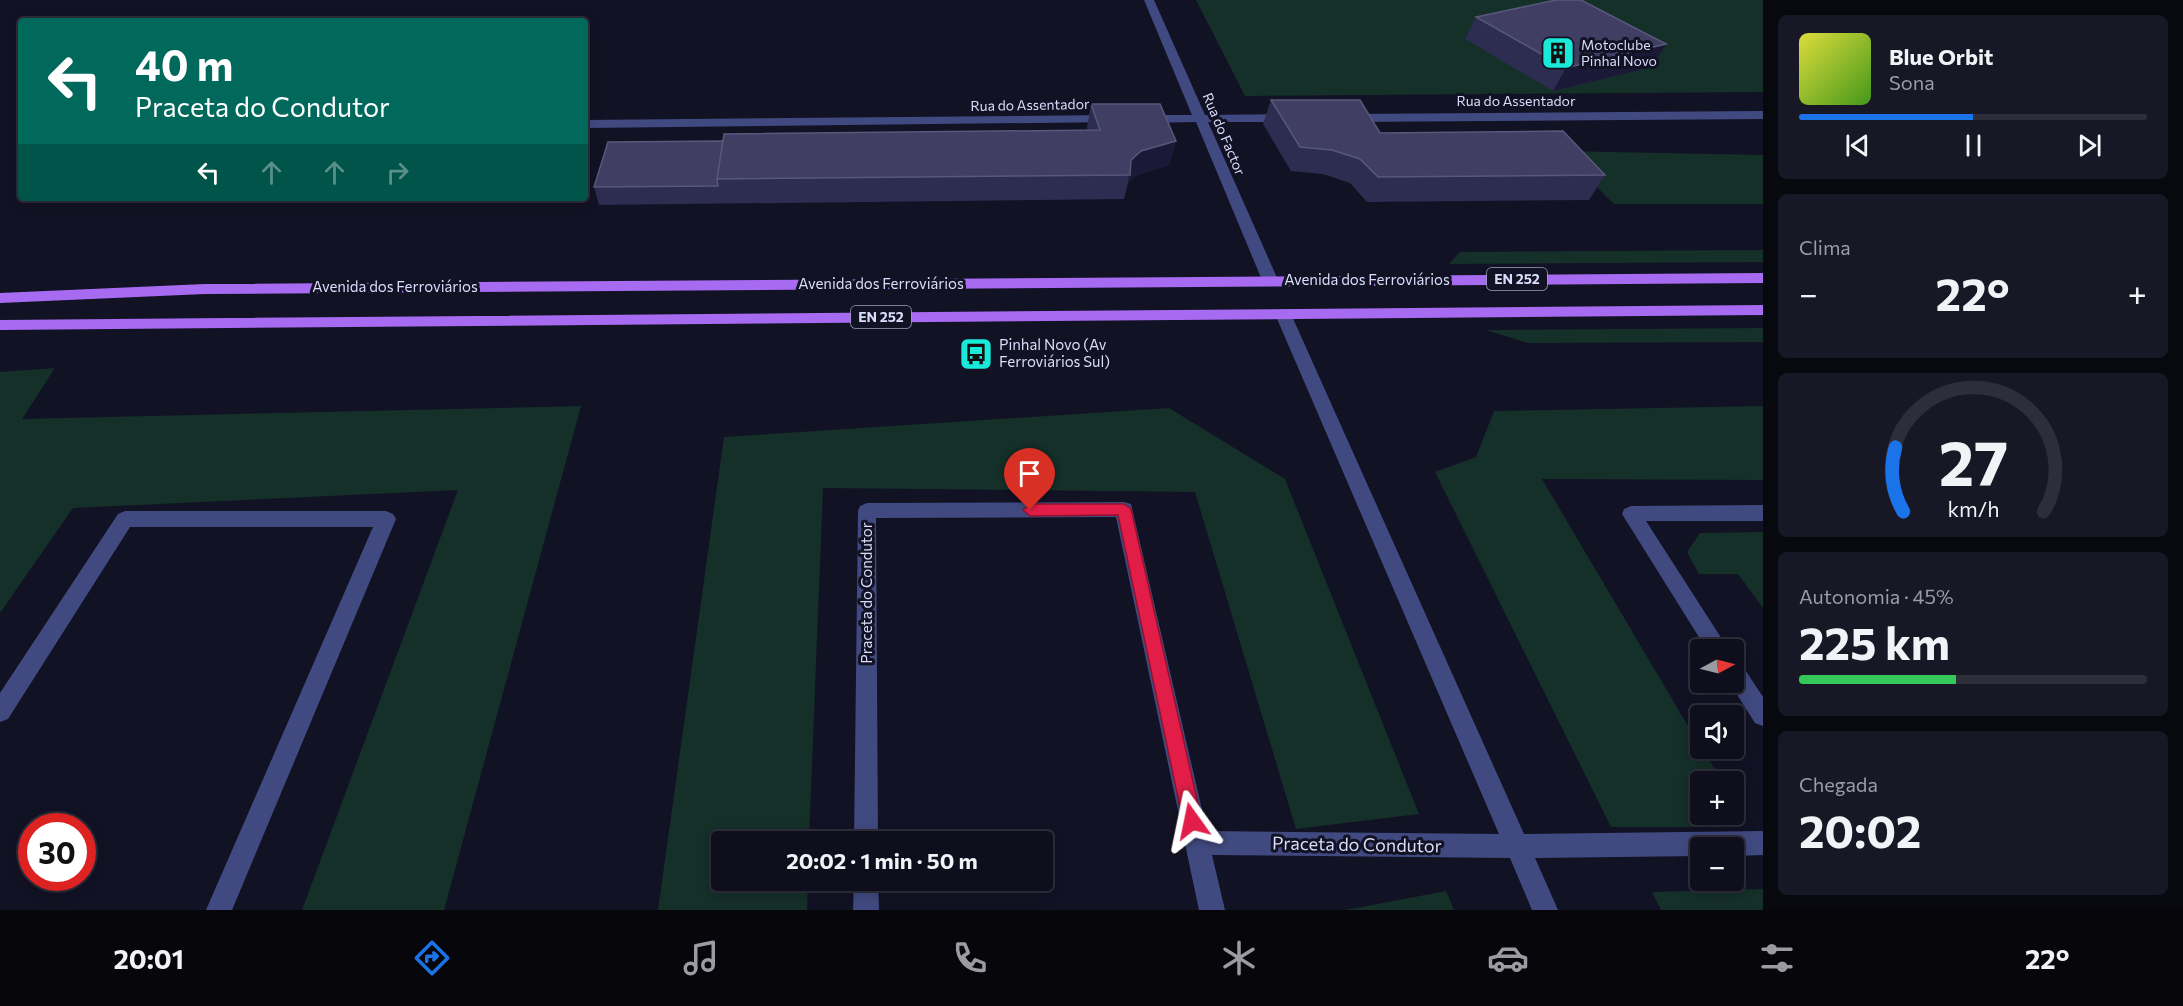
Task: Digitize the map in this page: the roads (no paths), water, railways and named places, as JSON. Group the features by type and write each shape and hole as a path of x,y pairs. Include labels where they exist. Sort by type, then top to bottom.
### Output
{"main road":[{"name":"Avenida dos Ferroviários","path":"0,298 206,289 1763,278"},
{"name":"EN 252","path":"0,325 1763,310"}],"street":[{"name":"Rua do Factor","path":"1149,0 1270,280"},
{"name":"Rua do Assentador","path":"1339,118 1763,115"},
{"name":"Rua do Assentador","path":"588,124 1303,118"},
{"path":"1283,314 1545,910"},
{"name":"Praceta do Condutor","path":"866,831 867,511 1124,509 1212,910"},
{"path":"1712,639 1631,514 1763,513"},
{"path":"0,712 125,519 386,519 219,910"},
{"path":"1744,687 1763,716"},
{"name":"Praceta do Condutor","path":"1197,843 1517,846 1763,843"},
{"path":"866,891 866,910"}],"place":[{"name":"Motoclube Pinhal Novo","path":"1558,53"},
{"name":"Pinhal Novo (Av Ferroviários Sul)","path":"976,354"}]}
